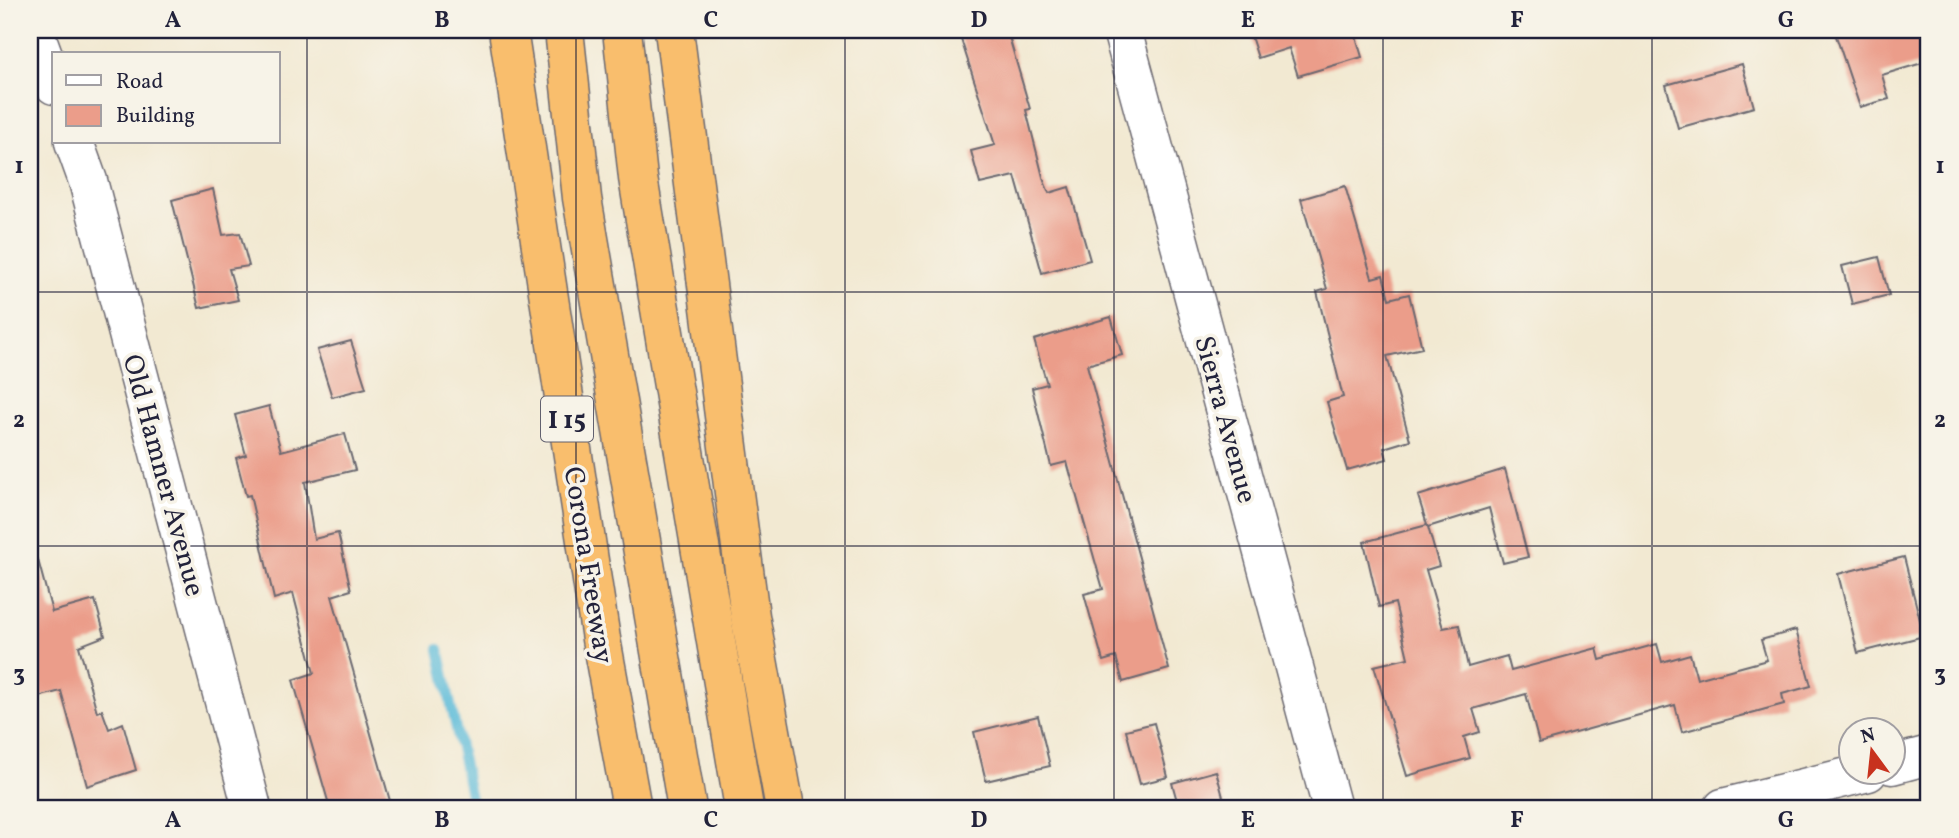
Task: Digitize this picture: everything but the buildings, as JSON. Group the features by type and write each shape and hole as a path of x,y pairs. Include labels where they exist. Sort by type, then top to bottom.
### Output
{"highway":[{"name":"Corona Freeway","path":"508,30 601,639 632,808"},
{"path":"564,30 582,198 687,808"},
{"path":"622,30 638,178 744,808"},
{"path":"674,30 750,616 785,808"}],"street":[{"path":"34,30 52,80"},
{"name":"Sierra Avenue","path":"1122,30 1332,808"},
{"name":"Old Hamner Avenue","path":"75,144 88,181 252,808"},
{"path":"1906,761 1929,755"},
{"path":"1723,808 1836,780"}],"waterway":[{"path":"439,649 473,808"}]}
